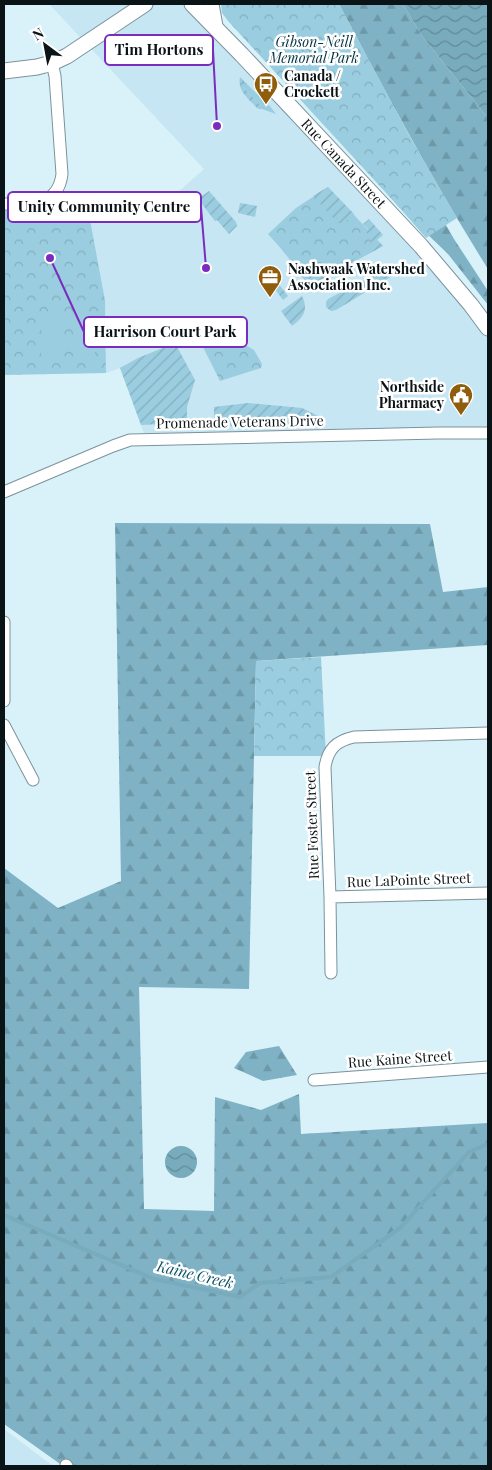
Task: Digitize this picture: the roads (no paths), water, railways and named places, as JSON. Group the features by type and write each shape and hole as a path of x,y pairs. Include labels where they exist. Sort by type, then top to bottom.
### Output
{"main road":[{"path":"4,71 36,67 52,63 67,56 145,4"},
{"name":"Rue Canada Street","path":"192,4 215,26 420,246 471,305 488,328"},
{"path":"211,4 215,26"}],"street":[{"path":"4,204 42,202 53,196 61,184 62,174 55,76 52,63"},
{"name":"Promenade Veterans Drive","path":"4,492 130,440 488,433"},
{"path":"4,622 4,701"},
{"path":"4,724 33,780"},
{"name":"Rue Foster Street","path":"330,973 330,897 324,767 326,756 333,746 343,740 354,737 488,733"},
{"name":"Rue LaPointe Street","path":"330,897 488,893"},
{"name":"Rue Kaine Street","path":"314,1080 488,1067"}],"water":[{"path":"403,4 488,4 488,118 422,36"},
{"path":"181,1146 187,1147 192,1151 196,1156 196,1168 192,1173 187,1177 181,1178 175,1177 170,1173 166,1168 165,1162 166,1156 170,1151 175,1147"}],"waterway":[{"name":"Kaine Creek","path":"4,1215 154,1279 240,1297 260,1283 331,1277 400,1228 469,1152 488,1144"}],"place":[{"name":"Canada / Crockett","path":"266,105"},
{"name":"Tim Hortons","path":"217,126"},
{"name":"Harrison Court Park","path":"50,258"},
{"name":"Unity Community Centre","path":"206,268"},
{"name":"Nashwaak Watershed Association Inc.","path":"270,298"},
{"name":"Northside Pharmacy","path":"461,416"}],"park label":[{"name":"Gibson-Neill Memorial Park","path":"314,50"}]}
